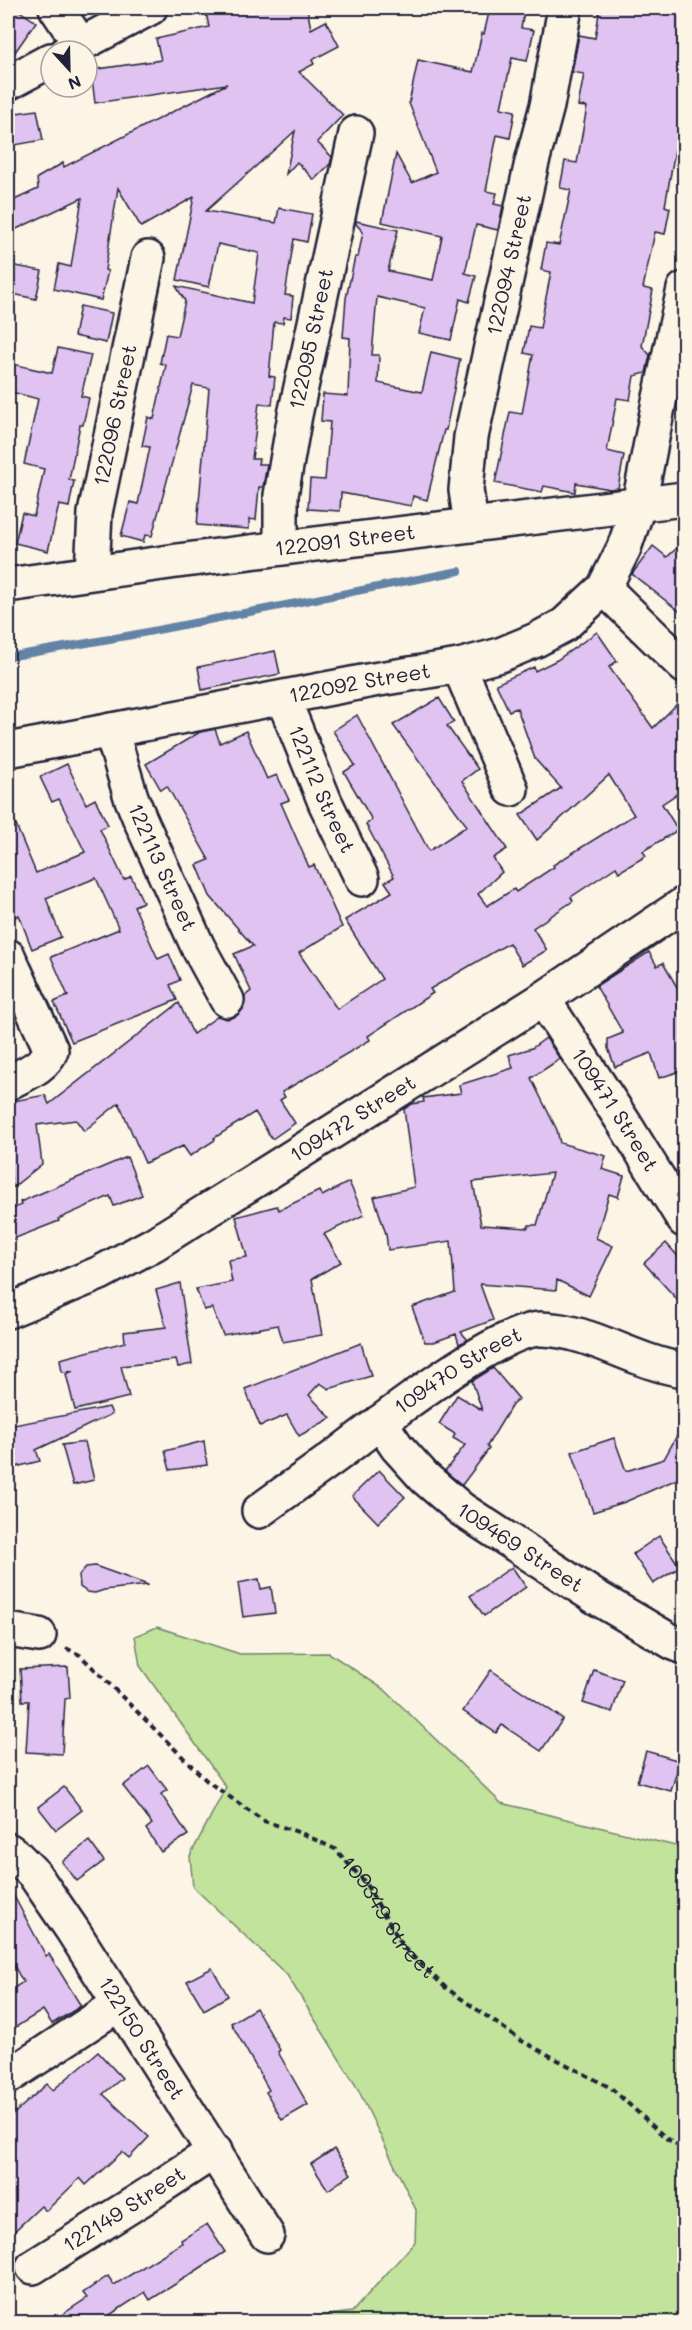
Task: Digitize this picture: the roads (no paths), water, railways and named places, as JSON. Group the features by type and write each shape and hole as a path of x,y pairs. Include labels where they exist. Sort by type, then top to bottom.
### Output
{"street":[{"path":"56,8 71,39"},
{"path":"92,39 150,8"},
{"name":"122094 Street","path":"471,524 466,490 471,437 529,174 547,106 565,8"},
{"path":"8,83 39,66"},
{"name":"122095 Street","path":"281,549 281,495 295,414 356,133"},
{"name":"122096 Street","path":"92,572 94,513 148,258"},
{"name":"122092 Street","path":"8,750 459,666 536,640 564,625 604,588 624,548 639,504 684,289"},
{"name":"122091 Street","path":"8,585 92,572 684,499"},
{"path":"604,588 684,666"},
{"path":"459,666 511,789"},
{"name":"122112 Street","path":"283,698 325,802 362,879"},
{"name":"122113 Street","path":"111,730 127,787 140,819 198,947 227,1000"},
{"name":"109472 Street","path":"8,1311 100,1273 154,1244 543,999 684,904"},
{"path":"8,956 51,1050 48,1059 43,1063 8,1083"},
{"name":"109471 Street","path":"543,999 684,1220"},
{"name":"109470 Street","path":"259,1511 444,1377 517,1334 538,1329 569,1332 646,1361 684,1370"},
{"name":"109469 Street","path":"380,1422 397,1447 425,1478 461,1509 594,1596 684,1647"},
{"name":"122150 Street","path":"10,1855 34,1874 73,1930 267,2235"},
{"path":"8,2077 119,2004"},
{"name":"122149 Street","path":"33,2266 215,2151"}],"waterway":[{"path":"8,657 459,571"}]}
